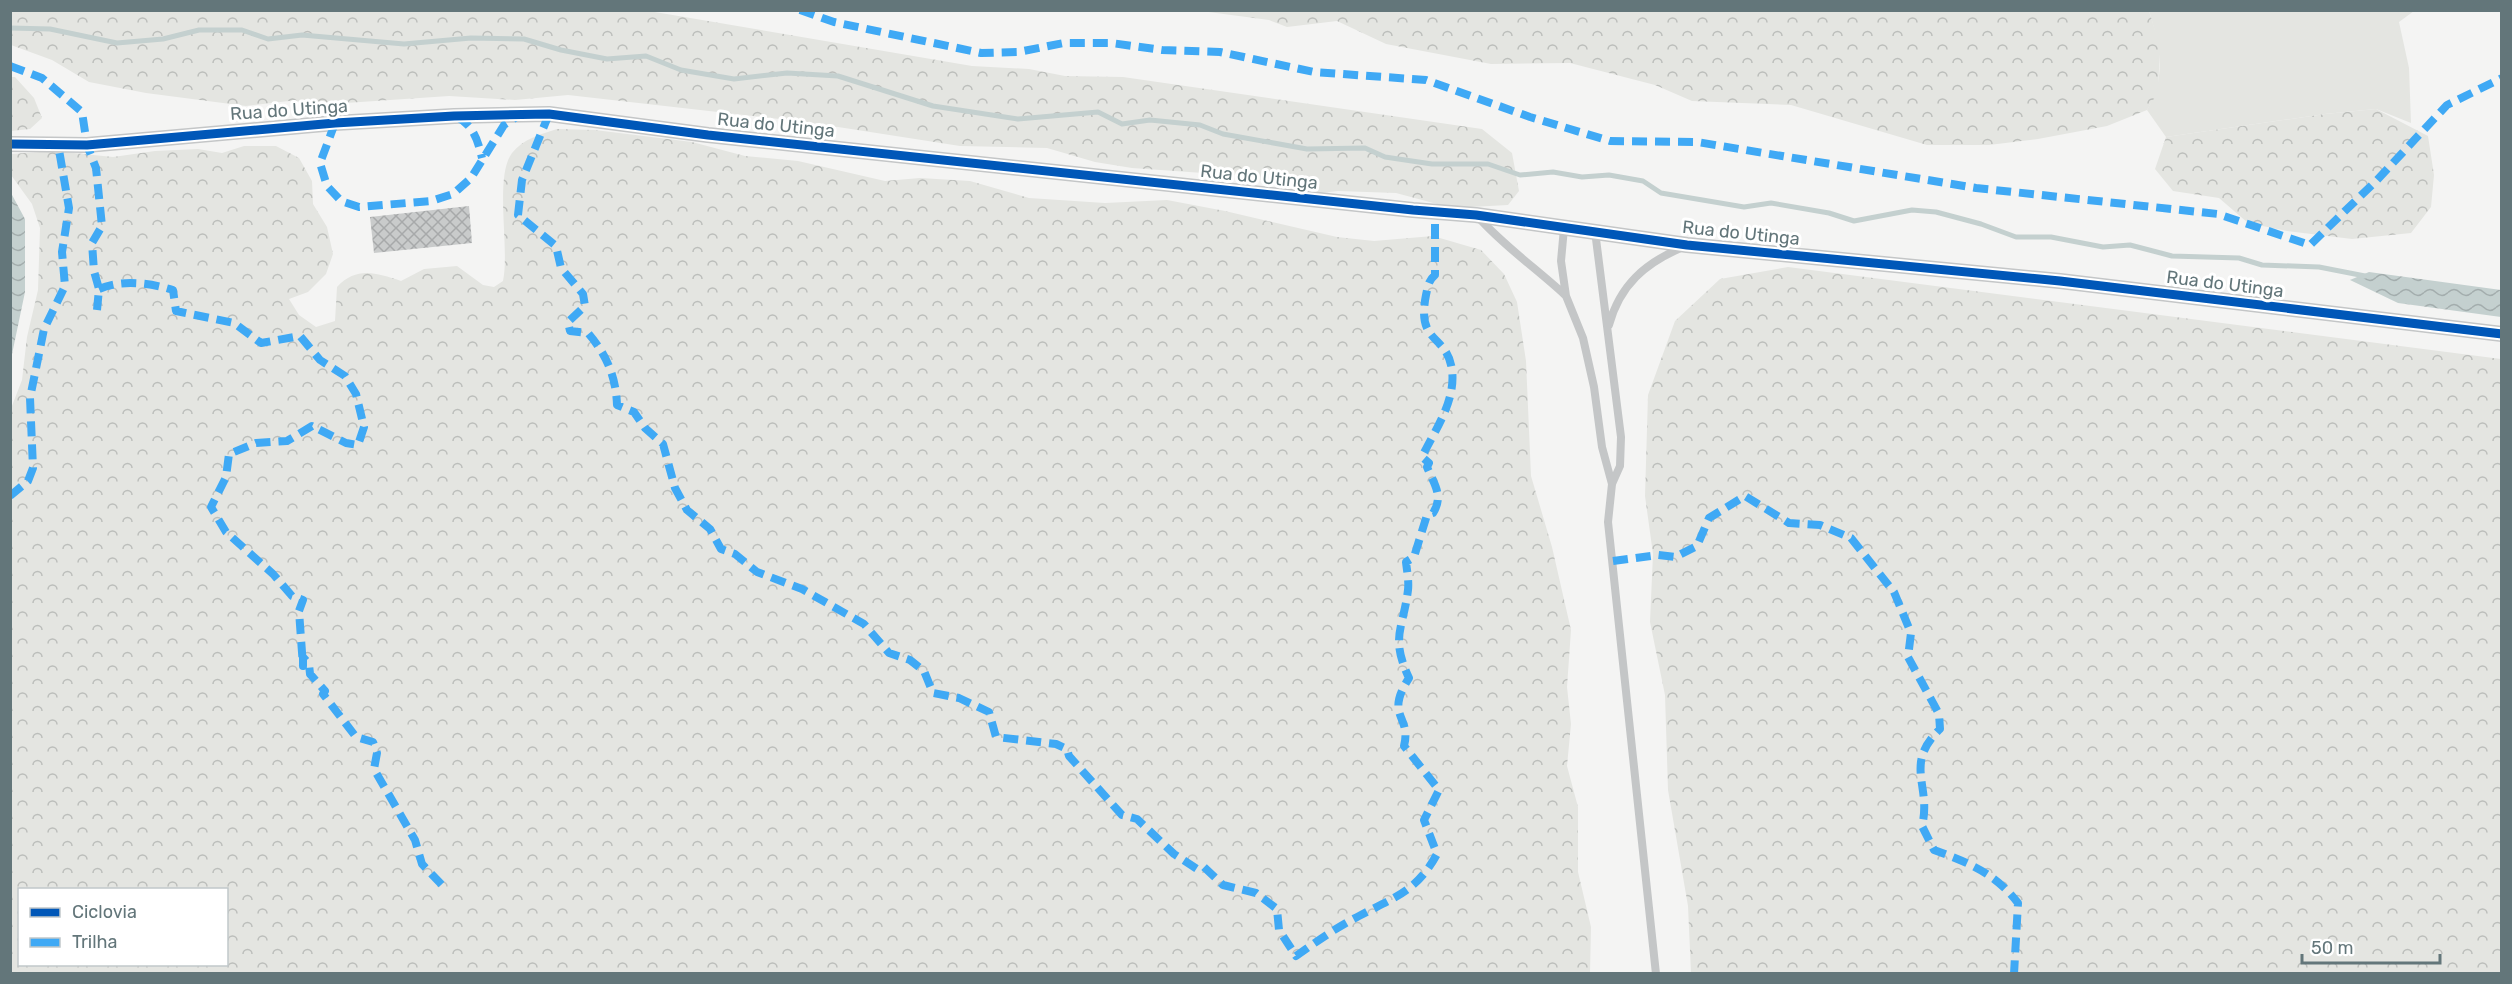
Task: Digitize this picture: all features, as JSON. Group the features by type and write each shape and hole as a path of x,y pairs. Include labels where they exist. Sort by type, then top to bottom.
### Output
{"street":[{"name":"Rua do Utinga","path":"10,144 87,145 335,123 454,116 549,114 755,140 1413,210 1476,214 1687,245 2060,281 2502,334"}],"lane":[{"path":"1476,214 1500,240 1531,263 1566,296"},
{"path":"1564,228 1561,261 1566,296 1583,338 1594,387 1602,447 1612,484"},
{"path":"1595,231 1621,437 1620,466 1612,484 1608,522 1656,974"},
{"path":"1608,329 1614,306 1626,287 1641,270 1659,257 1687,245"}],"green space":[{"path":"10,11 649,11 972,66 1029,69 1065,76 1123,77 1482,129 1512,153 1519,191 1508,205 1452,208 1396,193 1338,191 1313,194 1246,176 1132,168 1095,162 1047,148 960,146 806,122 568,95 515,100 449,96 331,104 289,101 246,106 146,93 89,82 52,60 11,45"},
{"path":"1201,11 2149,11 2160,46 2158,92 2147,110 2107,126 2038,139 1989,145 1927,145 1791,105 1692,101 1655,85 1570,63 1491,64 1386,44 1337,21 1287,27 1269,20"},
{"path":"2149,11 2414,11 2399,22 2409,68 2411,123 2376,109 2166,137 2147,110 2157,85 2160,61"},
{"path":"11,77 15,77 34,98 42,118 30,129 11,131"},
{"path":"2376,109 2428,136 2434,175 2431,207 2411,233 2352,239 2287,231 2248,223 2219,198 2173,191 2155,169 2166,137"},
{"path":"557,129 595,130 692,142 745,156 798,161 885,181 920,178 970,181 1029,198 1105,203 1167,200 1337,237 1374,241 1433,236 1481,250 1504,274 1517,302 1526,361 1531,476 1552,547 1571,630 1567,687 1571,724 1567,766 1578,807 1578,872 1591,927 1590,973 11,973 10,411 22,380 27,337 38,290 40,228 32,204 11,175 11,154 54,151 113,157 155,151 198,149 222,153 244,146 276,146 299,158 312,181 313,204 327,227 333,254 326,274 308,292 289,299 299,315 316,327 335,321 337,287 344,280 359,274 375,274 401,281 424,269 457,266 483,285 494,287 503,281 505,251 503,196 507,164 516,148 533,138"},
{"path":"1788,267 2501,359 2501,973 1691,973 1688,906 1668,790 1665,695 1650,622 1653,554 1645,496 1648,395 1675,321 1720,279"}],"water":[{"path":"11,193 25,219 25,292 11,359"},
{"path":"2369,272 2501,290 2501,317 2398,303 2350,280"}],"building":[{"path":"469,206 472,243 374,253 370,217"}],"waterway":[{"path":"10,28 50,29 117,43 163,39 199,30 242,30 268,39 302,35 404,44 471,38 524,39 561,50 607,59 646,56 681,70 734,79 787,73 838,76 933,106 1018,119 1098,112 1122,124 1150,120 1200,125 1223,134 1307,149 1365,148 1385,157 1432,164 1488,164 1520,175 1553,172 1582,177 1609,175 1643,181 1661,193 1744,207 1771,203 1829,213 1854,221 1912,210 1936,212 1981,224 2016,237 2051,237 2103,247 2130,245 2172,256 2239,258 2262,265 2319,267 2365,276"}],"marked path":[{"path":"800,10 834,22 981,53 1018,52 1064,43 1111,43 1162,50 1220,52 1314,72 1426,80 1530,117 1610,141 1697,142 1976,188 2218,214 2310,245 2377,180 2447,105 2502,78"},
{"path":"10,66 42,78 82,112 87,145 96,168 102,226 92,243 94,271 99,289 97,310"},
{"path":"549,114 522,180 518,215 556,246 561,268 583,294 585,306 568,322 570,331 588,333 600,349 615,384 617,405 634,412 645,428 663,444 675,488 687,510 710,529 721,549 735,554 757,572 802,589 864,624 889,653 910,660 924,671 933,693 959,698 989,712 996,737 1056,744 1067,749 1069,756 1122,815 1137,819 1174,854 1197,869 1204,867 1223,885 1256,893 1277,909 1279,930 1296,956 1343,925 1404,892 1421,877 1437,854 1424,820 1439,790 1404,746 1405,728 1399,708 1402,691 1409,678 1403,664 1399,643 1408,590 1406,562 1414,557 1427,515 1433,513 1438,501 1437,490 1427,467 1429,463 1422,457 1448,404 1452,382 1449,358 1425,323 1426,295 1435,275 1435,212"},
{"path":"335,123 320,163 327,186 341,201 359,207 431,201 453,194 471,178 504,125 518,116"},
{"path":"457,117 471,129 482,158"},
{"path":"10,496 28,481 33,468 30,398 44,329 65,286 62,252 69,208 58,144"},
{"path":"99,289 126,283 146,284 173,290 176,311 234,323 261,343 300,336 320,360 345,376 356,394 364,427 358,445 346,443 312,426 287,441 256,443 229,454 226,477 211,507 226,532 273,574 292,596 303,600 299,611 303,666 303,657 309,664 310,674 325,691 323,694 356,737 373,742 377,753 374,769 415,840 422,864 442,885"},
{"path":"1613,561 1658,555 1675,557 1697,546 1709,518 1745,496 1789,523 1820,525 1851,538 1894,592 1911,633 1908,657 1939,714 1940,729 1929,742 1921,765 1924,799 1922,826 1934,850 1991,876 2018,903 2014,974"}],"cycle path":[{"path":"10,144 87,145 335,123 454,116 549,114 708,135 1476,215 1687,245 2060,281 2502,334"}]}
